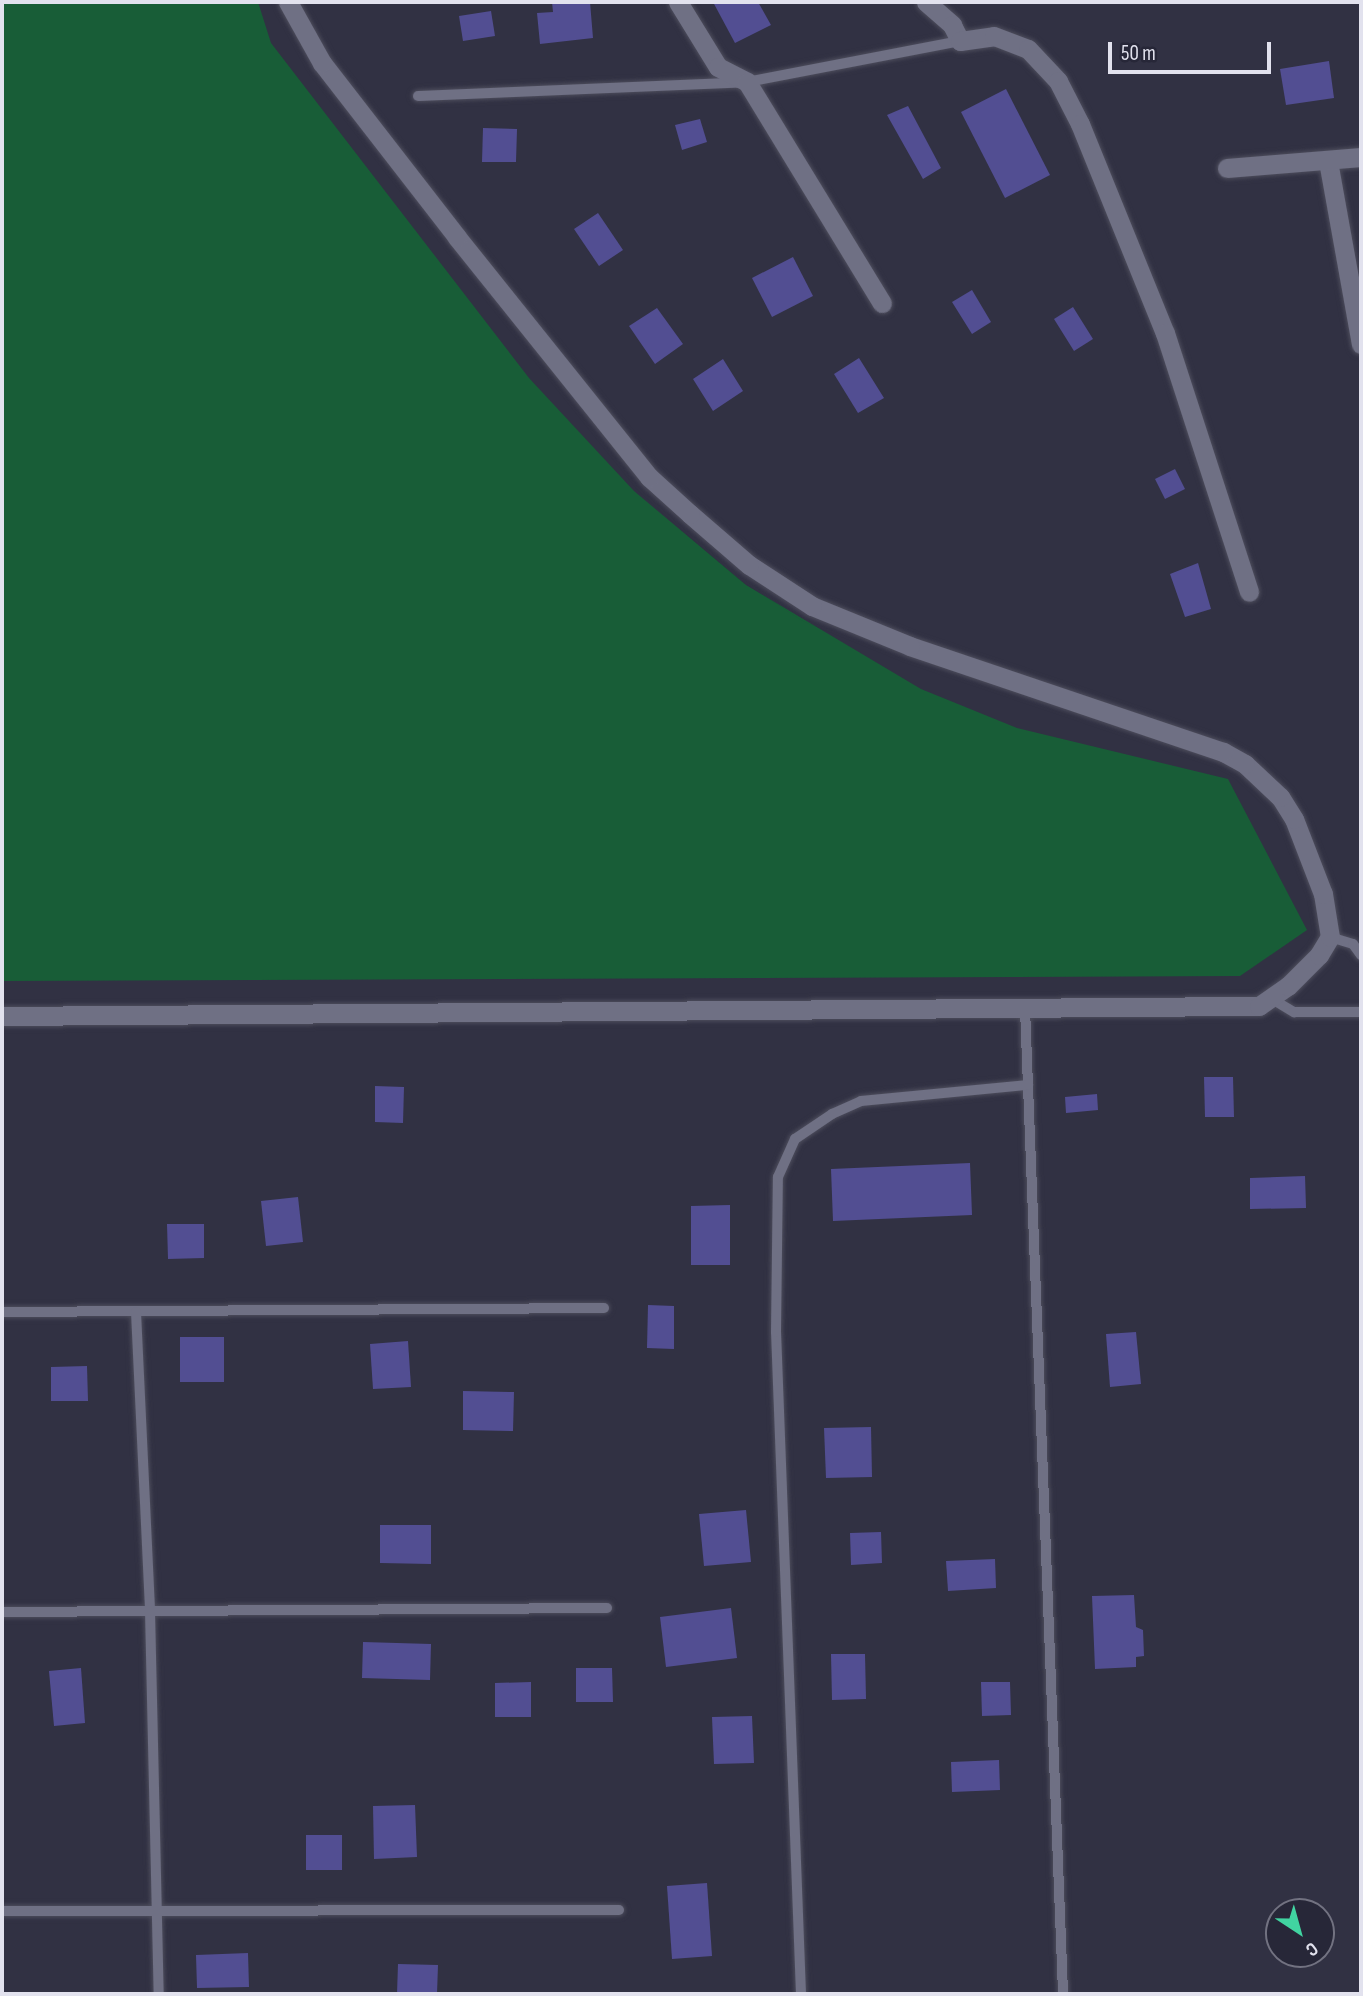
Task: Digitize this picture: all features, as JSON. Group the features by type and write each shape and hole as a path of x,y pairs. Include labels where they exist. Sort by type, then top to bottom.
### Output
{"street":[{"path":"2,1016 1234,1008 1259,1006 1272,999 1319,955 1330,937 1323,894 1294,819 1280,797 1245,764 1223,752 910,646 813,606 749,565 690,514 649,477 457,237 322,63 288,2"},
{"path":"678,2 718,67 747,82 882,303"},
{"path":"926,2 952,26 960,41 994,36 1028,49 1058,81 1074,113 1165,333 1249,592"},
{"path":"1227,168 1361,157"},
{"path":"1328,161 1361,344"}],"lane":[{"path":"418,96 747,82 960,41"},
{"path":"1330,937 1353,944 1361,954"},
{"path":"1272,999 1294,1012 1361,1012"},
{"path":"1025,1008 1063,1994"},
{"path":"801,1994 776,1332 778,1177 795,1139 832,1114 861,1101 1028,1085"},
{"path":"2,1312 604,1308"},
{"path":"136,1312 150,1611 159,1994"},
{"path":"2,1612 607,1608"},
{"path":"2,1911 619,1910"}],"green space":[{"path":"2,2 258,2 271,43 529,378 634,491 746,585 921,689 1017,728 1228,779 1307,930 1240,976 2,981"}],"building":[{"path":"552,2 590,2 593,38 540,44 537,13 553,12"},
{"path":"713,2 758,2 771,25 735,43"},
{"path":"491,11 495,36 463,41 459,16"},
{"path":"1329,61 1334,98 1286,105 1280,69"},
{"path":"1006,89 1050,175 1005,198 961,112"},
{"path":"908,106 941,168 923,179 887,115"},
{"path":"700,119 707,142 682,150 675,125"},
{"path":"483,128 517,129 516,162 482,162"},
{"path":"598,213 623,250 599,266 574,229"},
{"path":"793,257 813,296 772,317 752,278"},
{"path":"972,290 991,322 972,334 952,302"},
{"path":"1073,307 1093,339 1074,351 1054,319"},
{"path":"657,308 683,344 655,364 629,326"},
{"path":"859,358 884,398 858,413 834,374"},
{"path":"723,359 743,391 713,411 693,379"},
{"path":"1175,469 1185,489 1165,499 1155,479"},
{"path":"1198,563 1211,609 1185,617 1170,574"},
{"path":"1204,1077 1233,1077 1234,1117 1205,1117"},
{"path":"375,1086 404,1087 403,1123 375,1122"},
{"path":"1097,1094 1098,1110 1066,1113 1065,1097"},
{"path":"970,1163 972,1215 833,1221 831,1169"},
{"path":"1305,1176 1306,1208 1250,1209 1250,1178"},
{"path":"298,1197 303,1242 266,1246 261,1201"},
{"path":"730,1205 730,1265 691,1265 691,1206"},
{"path":"167,1224 204,1224 204,1258 168,1259"},
{"path":"648,1305 674,1306 674,1349 647,1348"},
{"path":"1136,1332 1141,1384 1110,1387 1106,1334"},
{"path":"180,1337 224,1337 224,1382 180,1382"},
{"path":"408,1341 411,1387 373,1389 370,1344"},
{"path":"87,1366 88,1401 51,1401 51,1367"},
{"path":"463,1391 514,1392 513,1431 463,1430"},
{"path":"871,1427 872,1477 826,1478 824,1428"},
{"path":"746,1510 751,1562 704,1566 699,1514"},
{"path":"380,1525 431,1525 431,1564 380,1563"},
{"path":"881,1532 882,1563 851,1565 850,1533"},
{"path":"995,1559 996,1588 948,1591 946,1561"},
{"path":"1134,1595 1136,1627 1143,1630 1144,1656 1136,1657 1136,1667 1095,1669 1092,1596"},
{"path":"731,1608 737,1658 666,1667 660,1617"},
{"path":"363,1642 431,1644 430,1680 362,1678"},
{"path":"831,1654 865,1654 866,1699 832,1700"},
{"path":"81,1668 85,1723 54,1726 49,1671"},
{"path":"576,1668 612,1668 613,1702 576,1702"},
{"path":"531,1682 531,1717 495,1717 495,1683"},
{"path":"981,1682 1010,1682 1011,1715 982,1716"},
{"path":"752,1716 754,1763 714,1764 712,1717"},
{"path":"999,1760 1000,1790 952,1792 951,1762"},
{"path":"415,1805 417,1857 374,1859 373,1806"},
{"path":"306,1835 342,1835 342,1870 306,1870"},
{"path":"707,1883 712,1956 672,1959 667,1886"},
{"path":"248,1953 249,1987 197,1988 196,1955"},
{"path":"398,1964 438,1965 437,1994 397,1994"}]}
